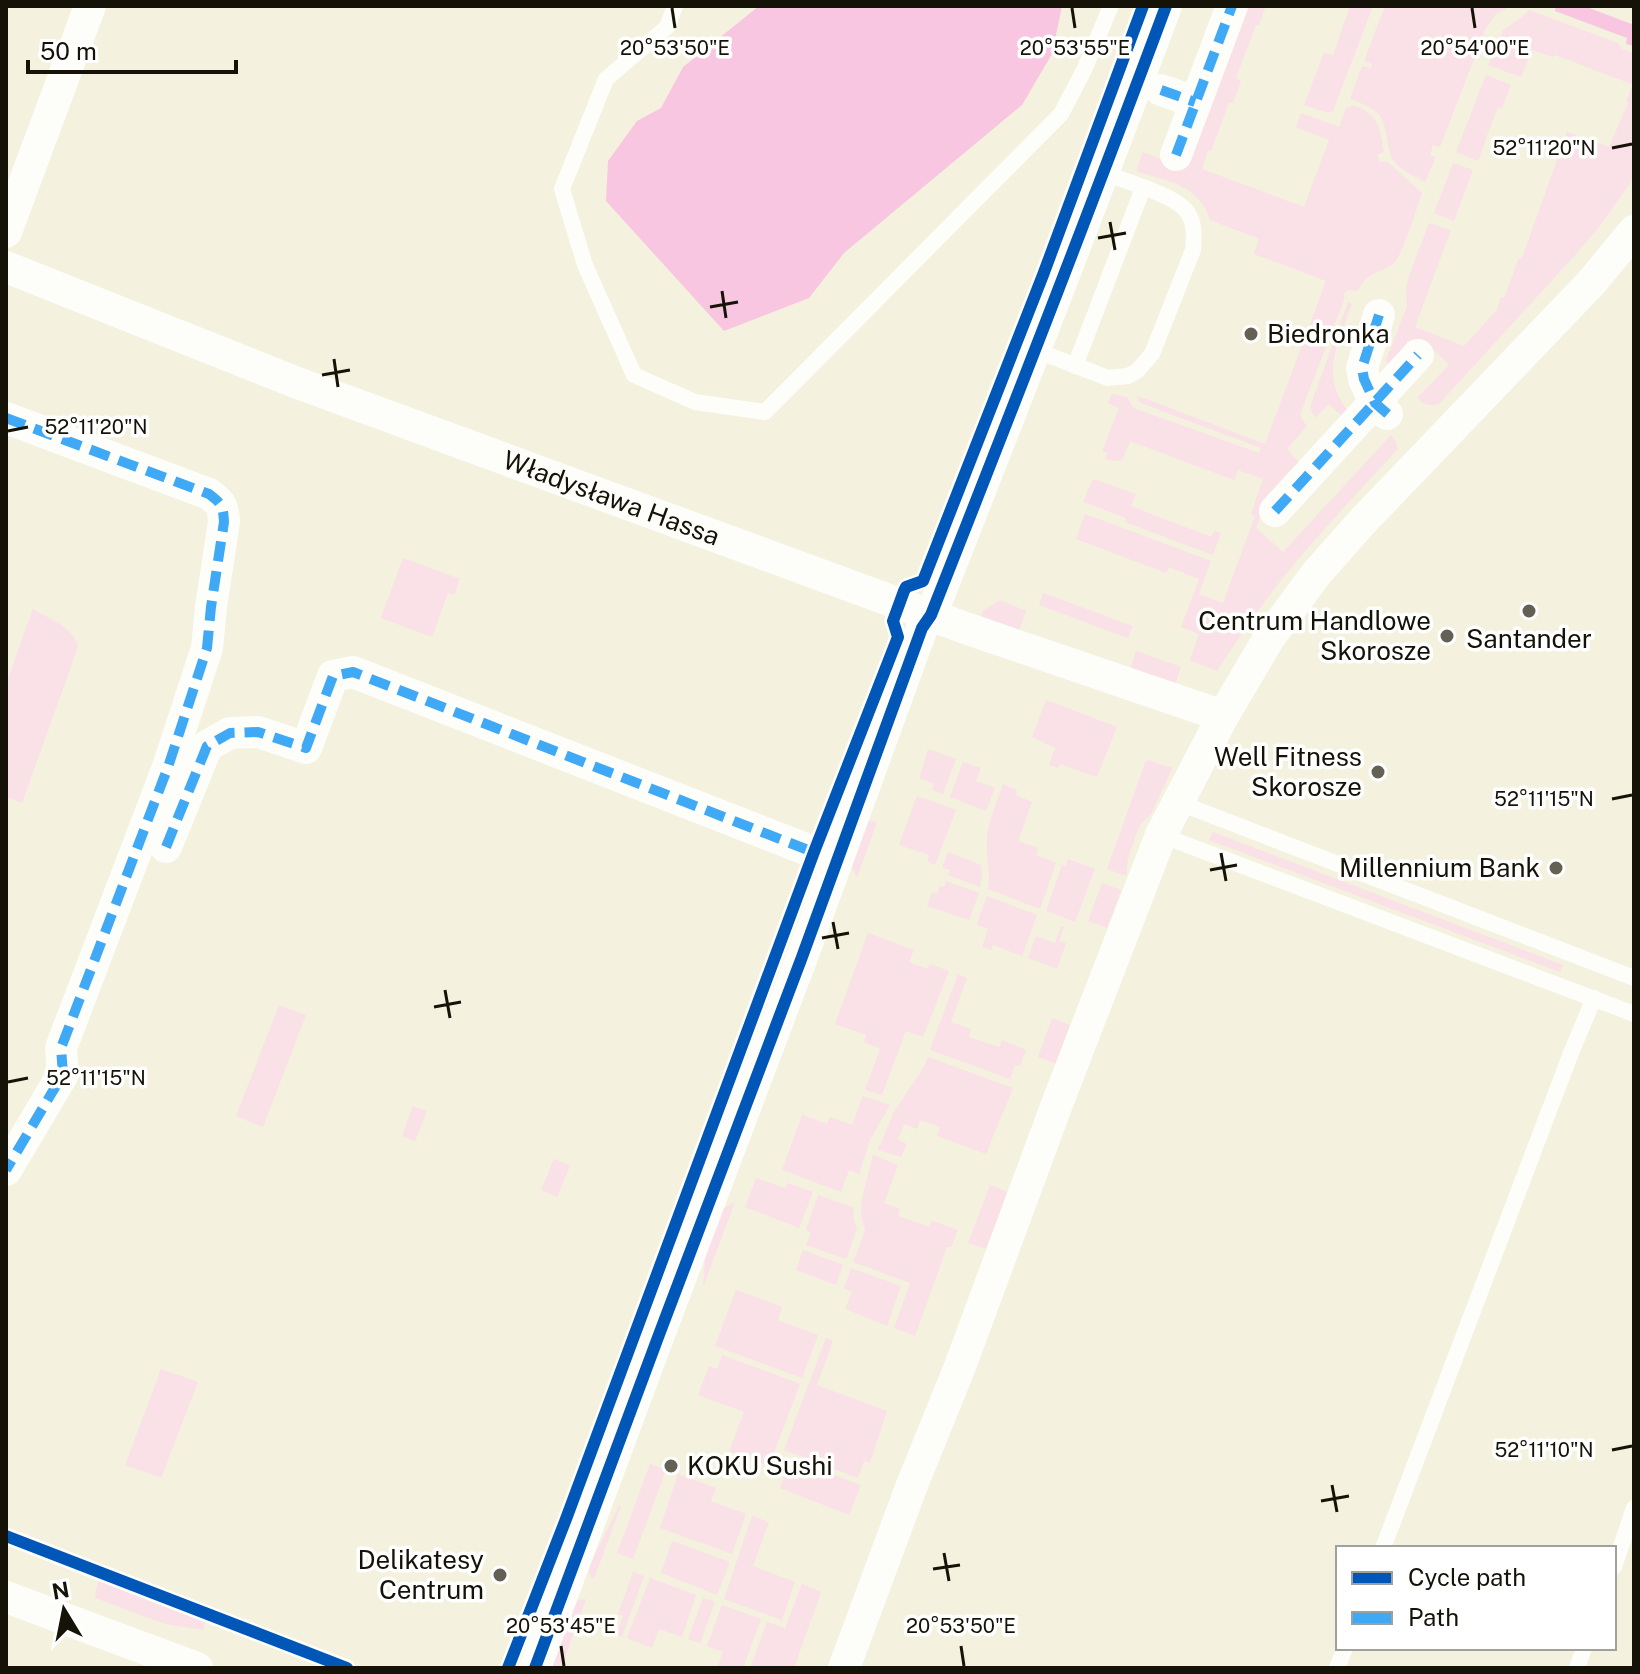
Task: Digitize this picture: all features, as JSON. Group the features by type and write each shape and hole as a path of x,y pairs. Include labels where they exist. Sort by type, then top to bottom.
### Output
{"street":[{"path":"6,232 90,6"},
{"path":"535,1668 922,628 931,615 1104,173 1149,86 1166,6"},
{"path":"1176,155 1232,6"},
{"path":"1149,86 1195,102"},
{"path":"844,1668 1161,835 1223,716 1269,638 1316,574 1591,283 1634,231"},
{"name":"Władysława Hassa","path":"6,267 295,382 931,615 1223,716"},
{"path":"1379,315 1362,368 1364,379 1382,410"},
{"path":"1275,511 1382,410 1418,355"},
{"path":"6,418 209,494 221,503 224,522 207,648 168,767 61,1048 63,1074 6,1170"},
{"path":"166,847 207,746 230,733 258,732 306,748 333,676 353,672 808,850"},
{"path":"6,1597 197,1668"}],"lane":[{"path":"675,6 667,27 606,79 562,189 585,265 634,375 695,402 765,412 1061,114 1111,6"},
{"path":"1035,350 1108,378 1128,376 1145,364 1152,354 1193,250 1194,234 1188,213 1182,206 1167,197 1104,173"},
{"path":"1075,366 1143,188"},
{"path":"1177,802 1634,978"},
{"path":"1161,835 1634,1014"},
{"path":"1384,1546 1594,998"},
{"path":"1616,1561 1634,1508"}],"shaded area":[{"path":"759,6 1062,6 1052,54 1022,105 844,253 809,298 724,331 606,201 608,161 637,121 661,108 683,67"},
{"path":"1246,6 1266,6 1236,78 1241,81 1233,103 1229,103 1202,169 1304,207 1329,140 1296,127 1301,113 1339,127 1346,108 1353,105 1369,113 1377,122 1384,152 1377,155 1380,162 1388,162 1422,193 1397,260 1369,277 1358,291 1348,290 1344,294 1301,412 1307,426 1287,449 1302,466 1264,506 1256,528 1283,552 1391,435 1398,449 1290,569 1217,671 1190,660 1199,634 1181,627 1199,579 1169,567 1166,573 1076,539 1085,514 1211,561 1199,594 1223,603 1255,516 1251,514 1263,479 1238,470 1234,480 1130,441 1123,459 1118,461 1105,459 1108,453 1102,451 1119,408 1108,403 1112,394 1127,397 1132,406 1139,410 1259,453 1261,448 1141,403 1136,397 1265,444 1326,281 1254,254 1259,239 1210,220 1199,199 1181,186 1136,171 1143,152 1182,167"},
{"path":"1350,6 1373,6 1333,111 1328,113 1304,105 1324,53 1333,55"},
{"path":"1385,6 1503,6 1506,9 1496,14 1486,28 1440,147 1433,145 1430,155 1436,157 1425,182 1404,170 1393,159 1378,114 1350,99 1362,66 1371,68 1372,64 1364,61"},
{"path":"1556,6 1584,6 1634,25 1634,46 1626,44 1627,38 1555,11"},
{"path":"1529,10 1618,43 1622,49 1634,53 1634,85 1555,55 1532,50 1521,77 1488,65 1503,30"},
{"path":"1486,75 1511,85 1488,133 1481,131 1488,134 1478,161 1456,152"},
{"path":"1632,86 1634,176 1630,183 1577,253 1439,404 1422,402 1417,398 1449,365 1430,348 1413,341 1407,341 1411,345 1391,367 1386,360 1407,306 1406,287 1429,223 1451,230 1415,327 1464,346 1497,310 1501,297 1504,298 1526,247 1567,132 1609,147"},
{"path":"1453,163 1473,170 1454,221 1434,213"},
{"path":"1348,302 1352,304 1337,346 1333,373 1340,400 1350,413 1345,419 1329,404 1315,418 1310,407"},
{"path":"1093,479 1136,494 1131,506 1211,537 1214,531 1221,533 1213,555 1125,522 1126,518 1083,502"},
{"path":"403,558 460,579 454,595 448,593 432,637 381,618"},
{"path":"1043,593 1133,626 1128,638 1039,605"},
{"path":"1000,600 1026,611 1019,630 981,616 984,610"},
{"path":"33,609 72,634 78,647 22,803 6,797 6,684"},
{"path":"1136,651 1181,667 1174,687 1130,670"},
{"path":"1046,700 1117,727 1097,777 1060,764 1058,768 1049,765 1055,748 1032,737"},
{"path":"928,749 956,759 943,794 932,790 934,783 920,776"},
{"path":"1149,760 1173,767 1151,814 1136,835 1126,876 1107,869 1145,763"},
{"path":"963,762 981,768 976,781 995,788 986,811 950,797"},
{"path":"1003,784 1017,790 1016,795 1032,802 1018,841 1038,848 1036,855 1056,863 1040,909 988,889 987,835"},
{"path":"917,796 956,810 935,865 927,862 929,855 899,845"},
{"path":"877,822 857,878 850,863 865,824"},
{"path":"1213,832 1563,965 1560,972 1209,840"},
{"path":"948,852 981,865 980,887 948,875 950,870 942,868"},
{"path":"1068,859 1095,869 1075,922 1046,911 1062,865 1066,866"},
{"path":"946,881 979,893 969,920 927,906 932,892 937,894"},
{"path":"1102,883 1121,890 1107,928 1088,921"},
{"path":"987,896 1037,915 1022,956 993,945 991,950 982,947 988,929 977,923"},
{"path":"1061,926 1064,927 1059,941 1066,943 1057,969 1028,958 1036,936 1055,943"},
{"path":"868,933 914,950 909,962 927,969 930,964 949,971 923,1037 906,1031 882,1095 865,1090 880,1049 864,1042 866,1035 835,1024"},
{"path":"958,974 967,978 951,1022 971,1029 969,1037 999,1047 1002,1040 1026,1050 1020,1066 1015,1065 1010,1079 930,1050"},
{"path":"279,1005 306,1015 263,1127 236,1116"},
{"path":"1052,1018 1070,1025 1056,1064 1038,1057"},
{"path":"928,1057 1013,1088 986,1154 937,1136 940,1127 920,1120 917,1129 904,1124 898,1140 907,1144 901,1157 878,1150 894,1112"},
{"path":"863,1096 890,1105 870,1140 859,1174 849,1170 841,1192 782,1170 802,1115 827,1124 830,1117 852,1125"},
{"path":"413,1106 427,1111 415,1141 402,1136"},
{"path":"873,1155 898,1165 884,1203 900,1209 898,1216 929,1227 932,1221 958,1230 951,1247 947,1247 915,1336 894,1328 910,1283 853,1262 865,1230 862,1198"},
{"path":"554,1159 570,1166 557,1197 541,1190"},
{"path":"756,1178 785,1188 788,1183 813,1192 799,1228 745,1207"},
{"path":"990,1185 1008,1192 986,1249 968,1243"},
{"path":"818,1195 854,1208 857,1229 846,1259 806,1245 811,1232 806,1230"},
{"path":"735,1202 704,1285 706,1250 721,1210"},
{"path":"803,1250 843,1265 836,1285 796,1270"},
{"path":"851,1268 901,1286 887,1326 845,1309 852,1292 844,1288"},
{"path":"736,1290 782,1307 778,1320 818,1335 802,1378 715,1346"},
{"path":"826,1338 833,1341 817,1385 887,1411 870,1463 864,1461 858,1478 784,1450"},
{"path":"722,1355 800,1384 769,1466 729,1451 744,1412 698,1395 709,1366 717,1369"},
{"path":"161,1369 198,1382 161,1478 125,1465"},
{"path":"782,1456 861,1485 849,1515 780,1488 786,1473 778,1469"},
{"path":"650,1464 666,1470 633,1559 617,1553"},
{"path":"678,1474 716,1488 711,1501 746,1514 732,1554 660,1528"},
{"path":"621,1506 594,1579 588,1568"},
{"path":"752,1516 769,1522 753,1566 795,1582 782,1620 724,1599"},
{"path":"672,1541 730,1562 717,1595 661,1573"},
{"path":"633,1572 644,1576 622,1637 617,1635 623,1616 618,1614"},
{"path":"100,1577 207,1617 203,1630 165,1624 95,1598"},
{"path":"650,1578 696,1595 682,1637 659,1629 652,1648 627,1638"},
{"path":"802,1584 821,1592 794,1668 750,1668 767,1622 785,1628"},
{"path":"703,1598 715,1602 700,1643 688,1639"},
{"path":"586,1599 561,1668 551,1668 575,1603"},
{"path":"722,1605 761,1619 743,1668 717,1668 723,1652 707,1646"}],"marked path":[{"path":"1176,155 1232,6"},
{"path":"1161,90 1195,102"},
{"path":"1379,315 1362,368 1375,403 1390,416"},
{"path":"1275,511 1418,355"},
{"path":"6,418 209,494 221,506 224,522 207,648 168,767 61,1048 63,1074 6,1170"},
{"path":"166,847 207,746 230,733 258,732 306,748 333,676 353,672 808,850"}],"cycle path":[{"path":"508,1668 814,852 898,637 893,621 904,591 906,587 923,581 1043,275 1143,6"},
{"path":"535,1668 922,628 931,615 991,463 1166,6"},
{"path":"6,1536 347,1668"}],"place":[{"name":"Biedronka","path":"1251,334"},
{"name":"Santander","path":"1529,611"},
{"name":"Centrum Handlowe Skorosze","path":"1447,636"},
{"name":"Well Fitness Skorosze","path":"1378,772"},
{"name":"Millennium Bank","path":"1556,868"},
{"name":"KOKU Sushi","path":"671,1466"},
{"name":"Delikatesy Centrum","path":"500,1575"}]}
